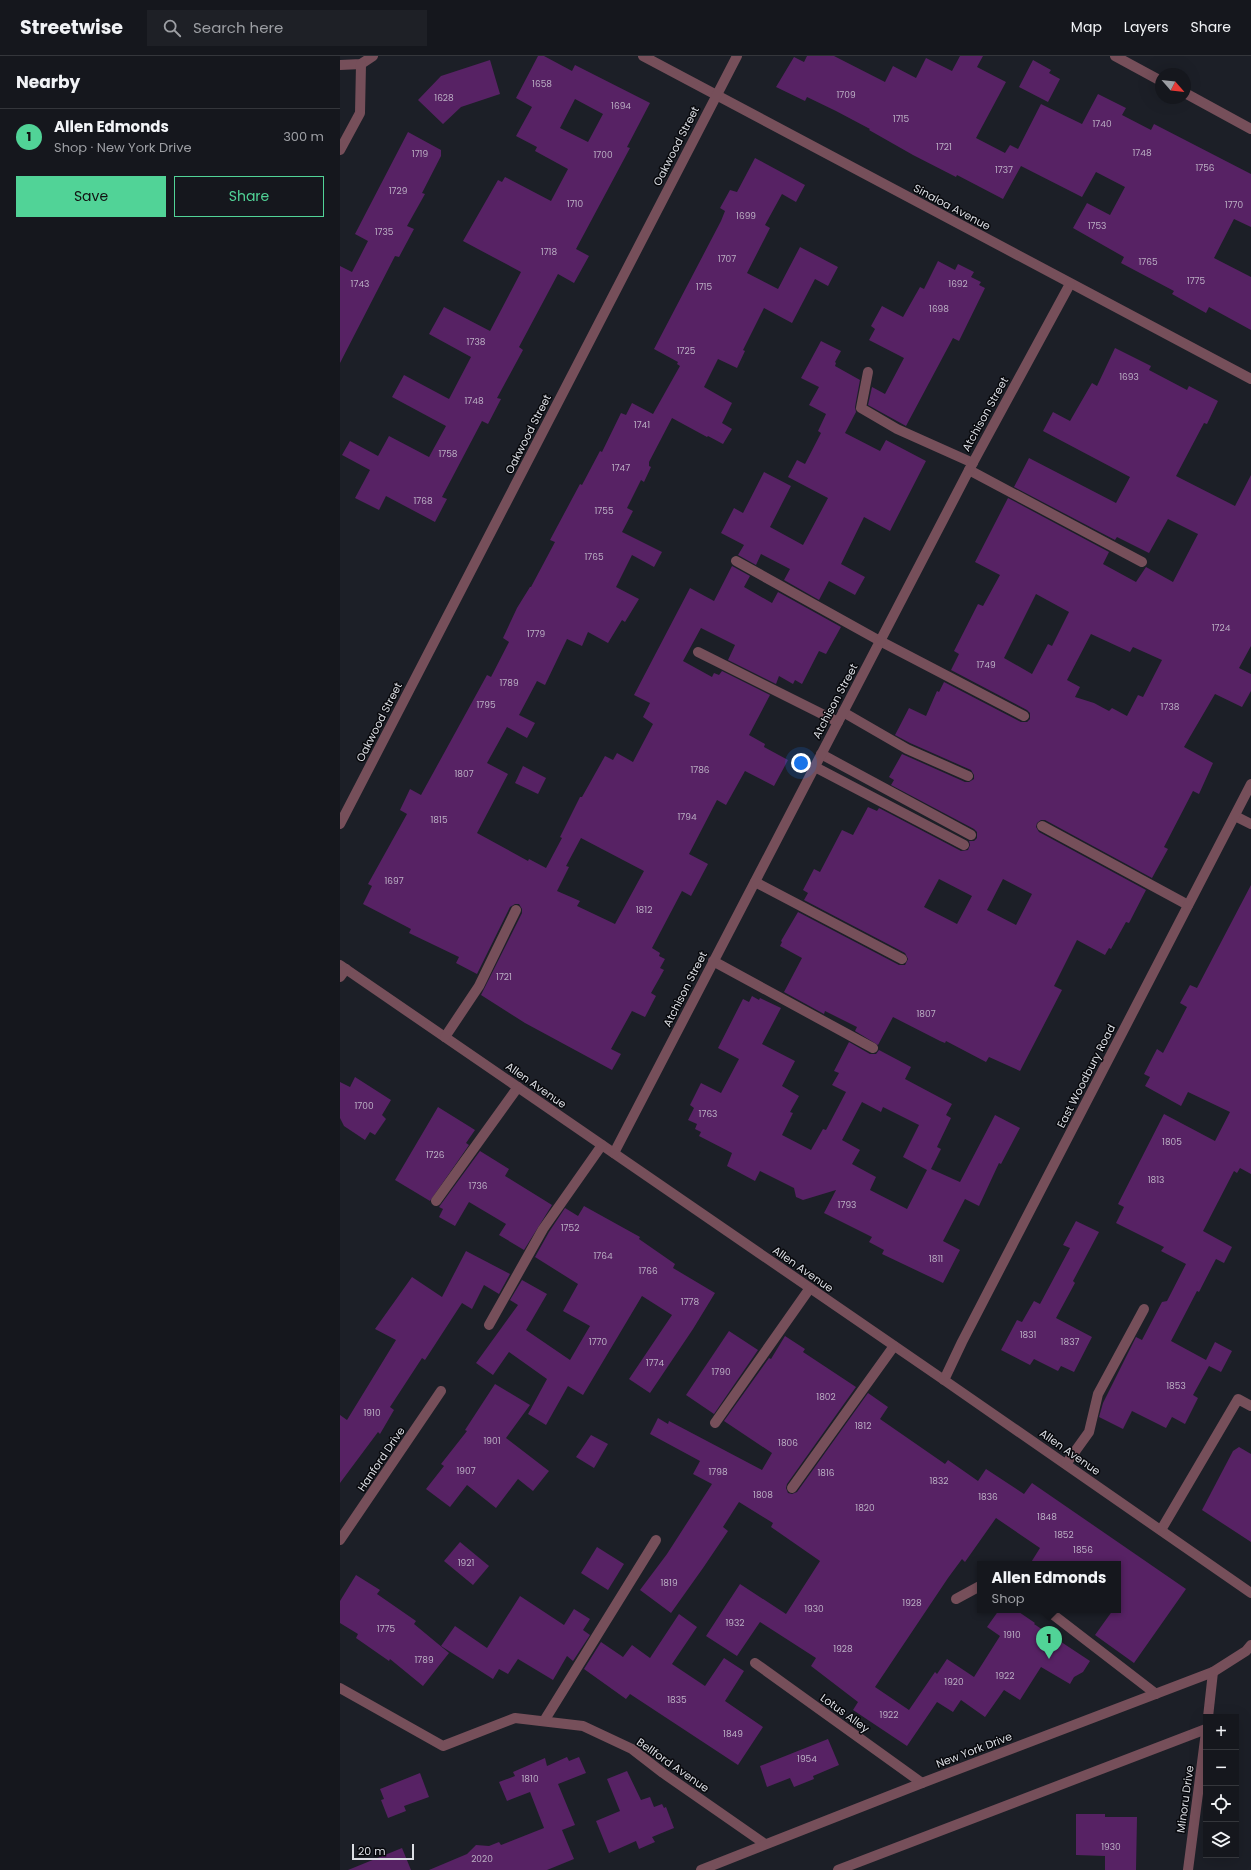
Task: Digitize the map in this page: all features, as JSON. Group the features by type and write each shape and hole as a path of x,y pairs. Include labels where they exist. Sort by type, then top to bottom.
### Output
{"street":[{"path":"340,65 361,64 373,56"},
{"name":"Sinaloa Avenue","path":"643,56 1251,379"},
{"name":"Oakwood Street","path":"340,824 737,56"},
{"path":"1115,56 1155,78"},
{"path":"340,150 360,113 361,64"},
{"path":"1191,96 1250,125"},
{"name":"Atchison Street","path":"614,1153 970,466 1070,284"},
{"path":"868,372 861,408 897,429 970,466 1142,562"},
{"path":"736,561 880,641 1024,716"},
{"path":"698,652 838,722"},
{"path":"843,712 907,749 968,776"},
{"path":"821,754 971,835"},
{"path":"814,767 964,845"},
{"name":"East Woodbury Road","path":"944,1380 962,1342 1251,784"},
{"path":"1235,816 1251,824"},
{"path":"1042,826 1188,905"},
{"path":"755,882 902,959"},
{"path":"445,1037 479,986 516,910"},
{"path":"713,961 873,1048"},
{"name":"Allen Avenue","path":"342,970 445,1037 518,1087 1251,1593"},
{"path":"436,1201 518,1087"},
{"path":"489,1325 543,1229 602,1145"},
{"path":"715,1422 810,1288"},
{"path":"1066,1464 1089,1432 1098,1394 1144,1309"},
{"path":"792,1488 894,1346"},
{"name":"Hanford Drive","path":"340,1540 442,1391"},
{"path":"1160,1530 1238,1399 1251,1406"},
{"path":"544,1722 656,1540"},
{"path":"956,1599 977,1588"},
{"path":"1051,1613 1156,1694"},
{"name":"New York Drive","path":"701,1870 922,1783 1213,1672 1246,1651 1251,1645"},
{"name":"Lotus Alley","path":"755,1663 922,1783"},
{"path":"1208,1714 1213,1672"},
{"name":"Bellford Avenue","path":"340,1688 443,1746 515,1718 583,1726 632,1749 663,1773 765,1844"},
{"path":"838,1870 1203,1732"},
{"name":"Minoru Drive","path":"1188,1870 1204,1750"}],"building":[{"path":"538,56 544,56 572,71 575,65 650,103 627,147 630,148 576,249 589,256 574,283 558,274 519,347 523,350 497,398 501,399 488,424 482,421 442,497 447,499 435,522 386,496 379,510 355,498 370,470 342,455 350,441 378,456 389,436 429,457 446,426 392,397 404,375 449,399 471,357 429,334 444,307 490,331 521,272 463,241 498,180 502,182 505,177 551,201 568,169 535,151 537,147 516,136 532,107 516,98","holes":["575,99 603,114 588,142 560,128"]},
{"path":"807,56 834,56 885,82 893,66 916,78 926,58 952,71 960,56 983,56 977,67 1006,82 976,138 1005,153 1010,145 1018,149 1041,104 1082,124 1098,94 1126,108 1122,115 1151,130 1154,124 1251,174 1251,227 1234,219 1214,258 1251,277 1251,330 1209,307 1206,313 1172,294 1174,291 1121,263 1124,257 1073,228 1087,203 1110,215 1125,187 1096,172 1082,197 1021,166 1003,199 957,175 956,177 913,155 869,130 870,129 836,111 807,97 805,101 776,87 794,57 804,62"},
{"path":"490,60 500,94 461,107 443,124 418,100 441,76"},
{"path":"1033,60 1051,70 1049,73 1060,79 1048,102 1019,87"},
{"path":"408,132 441,150 441,156 422,193 425,194 407,226 414,229 399,257 395,256 340,363 340,266 352,272 368,241 355,234"},
{"path":"755,158 805,185 796,202 782,194 765,225 770,228 747,273 778,289 800,247 838,267 828,286 815,279 792,323 764,308 743,350 745,351 737,368 718,359 704,387 732,403 722,423 732,429 723,444 672,418 649,462 649,466 651,467 644,482 641,480 627,508 633,511 622,532 662,552 654,567 632,555 616,587 639,599 625,622 622,620 608,643 588,632 582,646 567,639 545,685 537,681 519,715 535,723 527,738 507,727 487,763 508,774 477,833 528,861 529,859 546,868 562,838 560,837 580,797 582,797 605,756 613,760 617,753 633,762 653,724 643,717 650,703 634,695 690,588 714,601 732,566 750,576 744,587 772,603 778,592 841,627 826,654 819,651 802,684 795,680 793,684 779,676 776,684 728,660 735,645 701,628 683,661 712,677 714,673 719,675 722,671 770,695 749,735 765,744 764,747 788,760 774,786 745,771 726,805 717,800 689,854 708,864 691,896 682,891 652,948 660,953 659,956 665,959 660,968 664,970 651,993 656,996 645,1017 632,1011 611,1049 621,1054 612,1070 525,1023 481,995 522,913 522,909 519,904 515,904 510,907 477,974 456,963 459,957 409,933 411,929 363,904 372,886 368,884 407,814 400,810 410,789 421,795 487,675 491,677 509,642 503,638 517,608 531,587 555,542 550,540 580,484 582,485 600,451 602,452 621,413 626,415 632,403 653,414 680,366 677,364 678,362 654,349 721,221 725,211 720,208 730,190 737,192","holes":["581,838 644,871 615,924 577,906 580,901 557,891 569,867 566,866"]},
{"path":"938,261 955,270 958,264 974,272 971,277 981,282 979,285 985,288 959,341 953,338 906,426 868,405 872,387 885,394 904,358 869,340 875,329 871,326 882,306 903,317 920,287 924,289"},
{"path":"821,341 841,351 835,362 835,366 860,380 855,407 856,412 845,433 880,451 886,440 926,461 890,531 864,517 841,564 865,577 855,595 829,581 819,600 784,580 790,569 761,554 756,565 738,555 744,545 721,533 734,508 743,513 764,472 791,486 770,527 803,545 828,498 788,477 797,460 805,464 821,433 818,431 826,414 809,405 819,387 801,378"},
{"path":"1115,348 1151,366 1149,370 1187,390 1189,386 1218,401 1207,424 1204,423 1176,476 1235,506 1251,475 1251,646 1239,668 1251,674 1251,691 1242,707 1215,694 1184,747 1213,763 1199,794 1193,791 1164,847 1168,849 1152,878 1045,820 1041,820 1037,823 1036,827 1039,832 1146,890 1129,923 1126,922 1111,949 1109,948 1105,955 1077,940 1054,986 1062,990 1020,1071 989,1057 986,1062 946,1041 945,1043 940,1041 893,1017 878,1045 855,1031 857,1027 825,1011 824,1014 784,992 802,958 780,946 781,941 798,912 899,965 905,965 908,959 905,953 804,900 808,893 803,890 814,869 820,872 842,830 853,835 868,807 877,811 879,808 961,851 968,850 970,845 969,841 974,841 977,838 977,832 974,829 891,785 894,780 889,777 902,754 965,782 969,782 974,779 974,775 971,770 895,735 909,708 926,716 937,691 939,692 944,682 1021,722 1027,722 1030,719 1030,713 1027,710 951,670 959,654 954,651 978,604 983,606 1000,575 975,562 1008,498 1109,552 1103,564 1136,582 1146,567 1173,582 1198,534 1168,519 1149,553 1117,537 1115,540 1014,487 1029,458 1116,503 1130,477 1043,431 1053,412 1070,421 1092,383 1097,386","holes":["1036,594 1069,612 1052,646 1048,644 1032,674 1004,658","1091,634 1130,652 1133,647 1162,660 1143,697 1138,695 1127,716 1112,708 1109,711 1094,703 1075,697 1080,687 1067,680","939,879 972,896 957,924 924,907","1003,879 1032,894 1016,925 987,910"]},
{"path":"523,766 546,778 538,794 515,783"},
{"path":"1251,885 1251,1174 1240,1168 1237,1173 1234,1171 1203,1231 1232,1247 1224,1263 1216,1259 1199,1292 1197,1291 1171,1341 1206,1360 1215,1342 1232,1351 1221,1372 1209,1366 1193,1395 1198,1398 1185,1424 1172,1417 1166,1428 1132,1411 1123,1429 1099,1417 1103,1403 1136,1337 1142,1340 1162,1302 1167,1301 1186,1264 1161,1251 1164,1247 1116,1223 1124,1207 1118,1204 1164,1114 1215,1141 1230,1112 1188,1092 1181,1106 1145,1086 1150,1077 1144,1074 1157,1049 1163,1053 1187,1007 1180,1003 1190,985 1197,988"},
{"path":"752,996 759,1000 760,998 781,1008 762,1044 795,1061 782,1086 799,1096 790,1112 793,1113 782,1135 811,1150 823,1129 826,1130 846,1092 832,1085 839,1073 834,1071 849,1042 870,1054 876,1054 879,1050 911,1067 905,1079 952,1104 946,1115 951,1118 937,1147 941,1149 931,1169 960,1182 995,1115 1020,1128 1001,1164 999,1163 979,1206 965,1199 943,1241 960,1250 943,1283 882,1254 884,1250 869,1242 872,1237 824,1213 836,1190 803,1200 796,1197 794,1188 760,1171 755,1181 727,1166 732,1153 699,1136 701,1132 695,1129 697,1124 688,1120 694,1108 690,1105 701,1083 721,1093 739,1059 718,1048 743,999 749,1002","holes":["862,1102 881,1112 883,1107 919,1125 903,1157 927,1170 907,1209 870,1190 876,1177 852,1164 860,1150 842,1140"]},
{"path":"355,1077 391,1100 382,1115 386,1119 375,1135 370,1132 365,1140 344,1126 340,1118 340,1082 350,1087"},
{"path":"438,1107 475,1130 466,1143 469,1145 430,1201 395,1180"},
{"path":"480,1151 509,1169 505,1176 552,1205 524,1250 499,1235 506,1224 469,1202 455,1226 439,1217 443,1209 439,1207"},
{"path":"584,1206 640,1237 639,1239 675,1264 673,1268 715,1293 650,1393 629,1379 672,1315 642,1296 583,1395 568,1386 546,1425 528,1414 547,1379 509,1352 493,1375 476,1363 518,1305 510,1300 522,1280 547,1294 526,1330 570,1360 590,1326 563,1311 578,1284 535,1257 565,1208 578,1216"},
{"path":"1076,1221 1099,1232 1073,1281 1075,1283 1056,1318 1092,1337 1074,1372 1061,1366 1058,1371 1034,1359 1030,1365 1001,1350 1017,1320 1022,1322 1034,1301 1040,1304 1070,1248 1063,1245"},
{"path":"466,1251 510,1274 499,1294 484,1285 472,1309 462,1303 425,1360 422,1358 390,1407 394,1410 380,1434 378,1432 340,1483 340,1415 347,1420 396,1340 375,1329 412,1277 442,1297"},
{"path":"729,1331 758,1350 714,1414 686,1395"},
{"path":"785,1336 805,1349 803,1352 856,1387 787,1484 786,1488 788,1493 792,1494 797,1492 868,1393 888,1407 880,1419 945,1464 948,1460 978,1481 986,1469 1024,1494 1032,1483 1186,1589 1134,1663 1095,1635 1111,1613 1121,1613 1121,1561 1032,1561 1040,1548 996,1518 965,1562 962,1559 948,1578 875,1687 909,1710 935,1672 937,1674 947,1659 974,1677 1000,1636 987,1627 997,1613 1020,1613 1035,1623 1034,1624 1090,1661 1083,1672 1074,1677 1070,1684 1041,1667 1020,1700 1004,1690 985,1717 961,1700 953,1712 937,1702 907,1746 853,1710 858,1702 811,1666 816,1658 760,1622 737,1656 706,1636 740,1584 786,1614 820,1561 771,1527 773,1523 739,1502 723,1527 728,1531 671,1613 640,1590 667,1554 712,1484 693,1474 700,1461 650,1434 658,1418 668,1424 669,1421 762,1470 772,1453 724,1421 769,1358 771,1359"},
{"path":"495,1384 530,1405 506,1438 549,1471 533,1491 518,1479 496,1508 467,1485 450,1507 426,1489 444,1466 441,1464 467,1431 465,1430"},
{"path":"591,1435 608,1444 594,1468 576,1457"},
{"path":"1239,1447 1251,1454 1251,1542 1202,1510 1233,1451"},
{"path":"460,1542 489,1566 473,1585 444,1561"},
{"path":"597,1547 624,1564 608,1590 581,1573"},
{"path":"356,1575 380,1590 377,1594 416,1621 414,1624 449,1653 423,1686 390,1659 389,1661 356,1638 358,1634 340,1623 340,1601"},
{"path":"520,1596 564,1625 574,1609 590,1619 583,1630 590,1635 573,1661 567,1656 553,1680 518,1659 508,1674 499,1669 493,1679 441,1646 455,1626 487,1648"},
{"path":"679,1614 697,1627 672,1664 705,1686 724,1658 744,1671 725,1701 763,1727 738,1765 630,1694 626,1699 584,1669 601,1642 623,1657 632,1645 650,1658"},
{"path":"828,1739 839,1765 813,1776 814,1779 794,1787 790,1778 767,1787 760,1766"},
{"path":"567,1757 569,1761 579,1757 586,1773 558,1784 575,1825 562,1830 574,1859 547,1870 429,1870 467,1854 476,1845 489,1846 499,1842 501,1845 544,1828 530,1792 507,1801 499,1782 515,1776 513,1772 545,1758 547,1766"},
{"path":"627,1771 641,1800 650,1797 654,1807 662,1804 664,1808 666,1807 674,1828 652,1837 655,1842 639,1849 636,1841 609,1853 596,1821 620,1811 607,1779"},
{"path":"420,1773 429,1797 404,1806 406,1811 388,1818 381,1800 384,1799 380,1789"},
{"path":"1076,1814 1105,1814 1105,1817 1137,1817 1136,1870 1105,1870 1105,1856 1076,1855"},
{"path":"402,1848 411,1870 348,1870"}],"place":[{"name":"Allen Edmonds","path":"1049,1659"}]}
